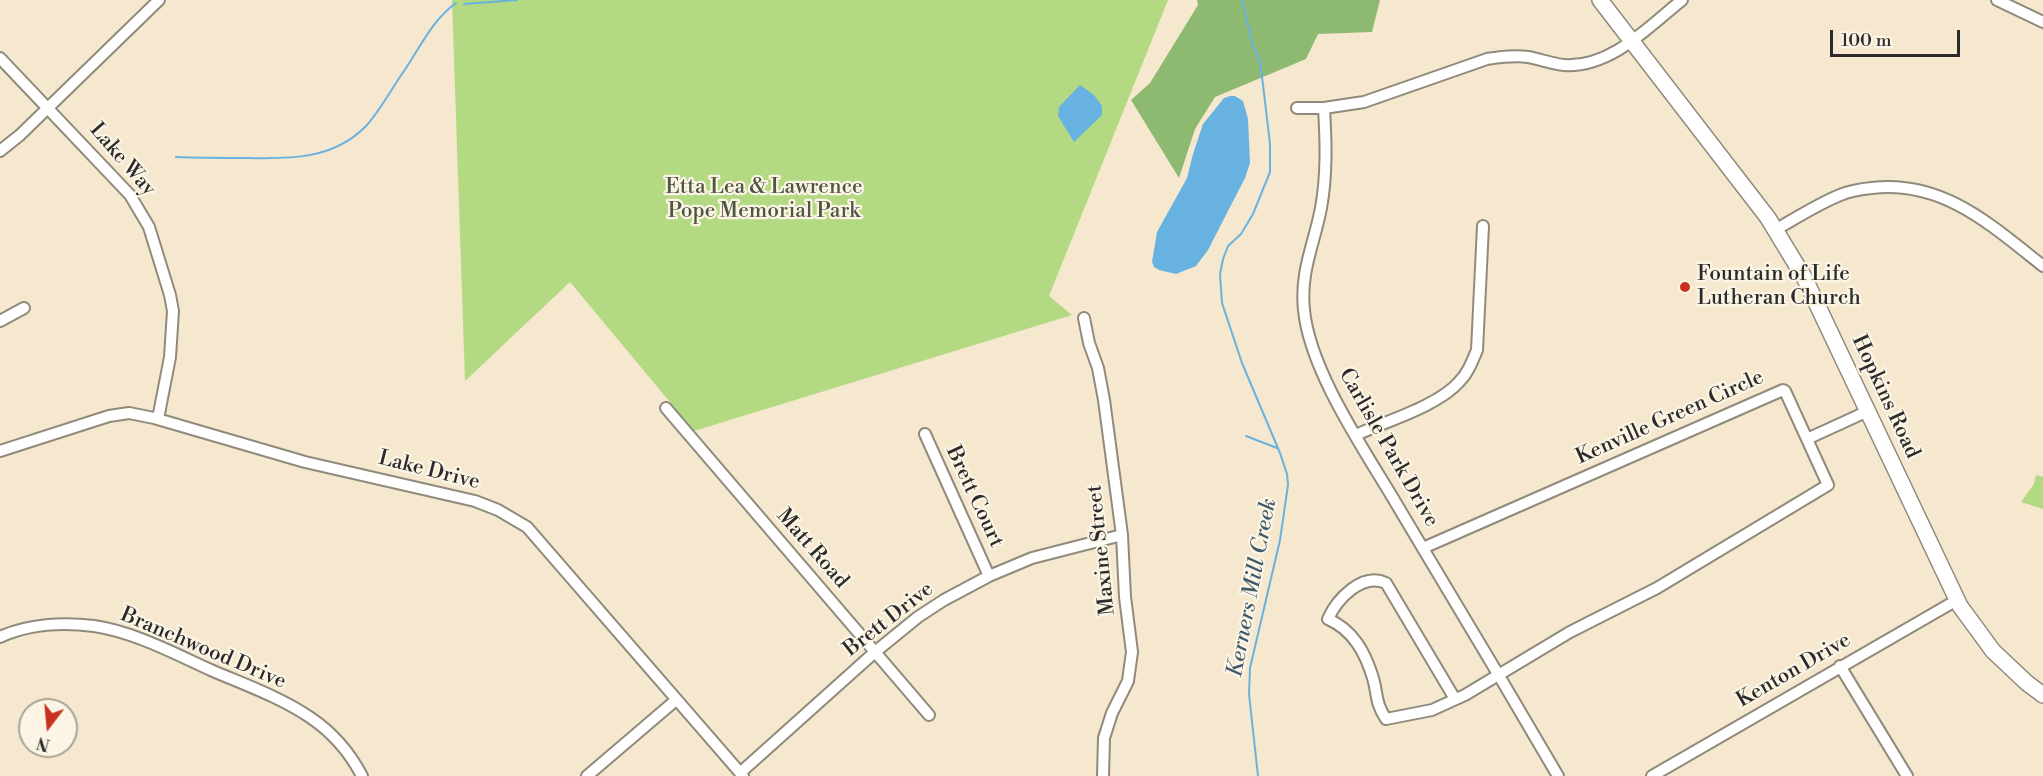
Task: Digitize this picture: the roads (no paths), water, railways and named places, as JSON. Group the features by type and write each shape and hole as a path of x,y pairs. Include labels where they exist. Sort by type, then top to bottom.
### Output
{"main road":[{"name":"Hopkins Road","path":"1600,0 1775,230 1805,279 1957,600 1993,651 2043,695"}],"street":[{"path":"0,151 49,108 159,0"},
{"path":"1297,108 1324,108 1364,102 1487,59 1507,56 1529,57 1563,65 1586,64 1606,57 1630,41 1682,0"},
{"path":"1997,0 2043,22"},
{"name":"Lake Way","path":"0,58 130,195 142,212 156,244 173,311 170,357 158,419"},
{"name":"Carlisle Park Drive","path":"1324,108 1326,160 1324,184 1315,235 1305,266 1302,292 1310,338 1323,376 1558,776"},
{"path":"1775,230 1841,194 1885,186 1922,190 1960,205 1979,216 2043,266"},
{"path":"1356,435 1428,405 1447,394 1470,368 1477,350 1483,226"},
{"path":"0,321 24,308"},
{"name":"Maxine Street","path":"1084,318 1104,400 1122,535 1125,597 1132,652 1128,681 1112,713 1104,738 1103,776"},
{"name":"Kenville Green Circle","path":"1423,548 1785,391 1828,485 1826,488 1657,588 1570,632 1498,674"},
{"name":"Matt Road","path":"666,408 929,715"},
{"path":"1807,439 1868,411"},
{"name":"Lake Drive","path":"0,451 109,416 129,413 158,419 305,462 475,501 506,514 527,527 742,774"},
{"name":"Brett Court","path":"924,434 989,576"},
{"name":"Brett Drive","path":"742,774 875,652 918,617 944,600 989,576 1032,558 1122,535"},
{"path":"1455,699 1386,583 1372,580 1345,593 1339,599 1328,619 1350,633 1365,655 1373,680 1377,705 1386,719 1432,710 1455,699 1498,674"},
{"name":"Kenton Drive","path":"1652,776 1669,772 1840,666 1957,600"},
{"name":"Branchwood Drive","path":"0,637 20,630 55,625 95,626 134,637 255,689 304,714 324,728 338,742 362,776"},
{"path":"1840,666 1907,776"},
{"path":"586,776 676,700"}],"water":[{"path":"1080,85 1094,95 1102,106 1102,115 1074,142 1058,116 1059,107"},
{"path":"1230,96 1243,101 1248,119 1250,163 1245,178 1208,250 1196,266 1176,274 1159,270 1152,262 1157,232 1187,178 1203,124 1224,98"}],"waterway":[{"path":"464,4 517,0"},
{"name":"Kerners Mill Creek","path":"1242,0 1253,46 1260,62 1270,144 1270,172 1253,214 1241,234 1228,246 1223,259 1220,274 1222,303 1242,363 1280,453 1288,485 1280,540 1250,668 1249,694 1258,776"},
{"path":"176,157 296,157 325,151 353,138 370,122 433,26 456,3"},
{"path":"1246,436 1277,448"}],"place":[{"name":"Fountain of Life Lutheran Church","path":"1685,287"}],"park label":[{"name":"Etta Lea & Lawrence Pope Memorial Park","path":"764,200"}]}
